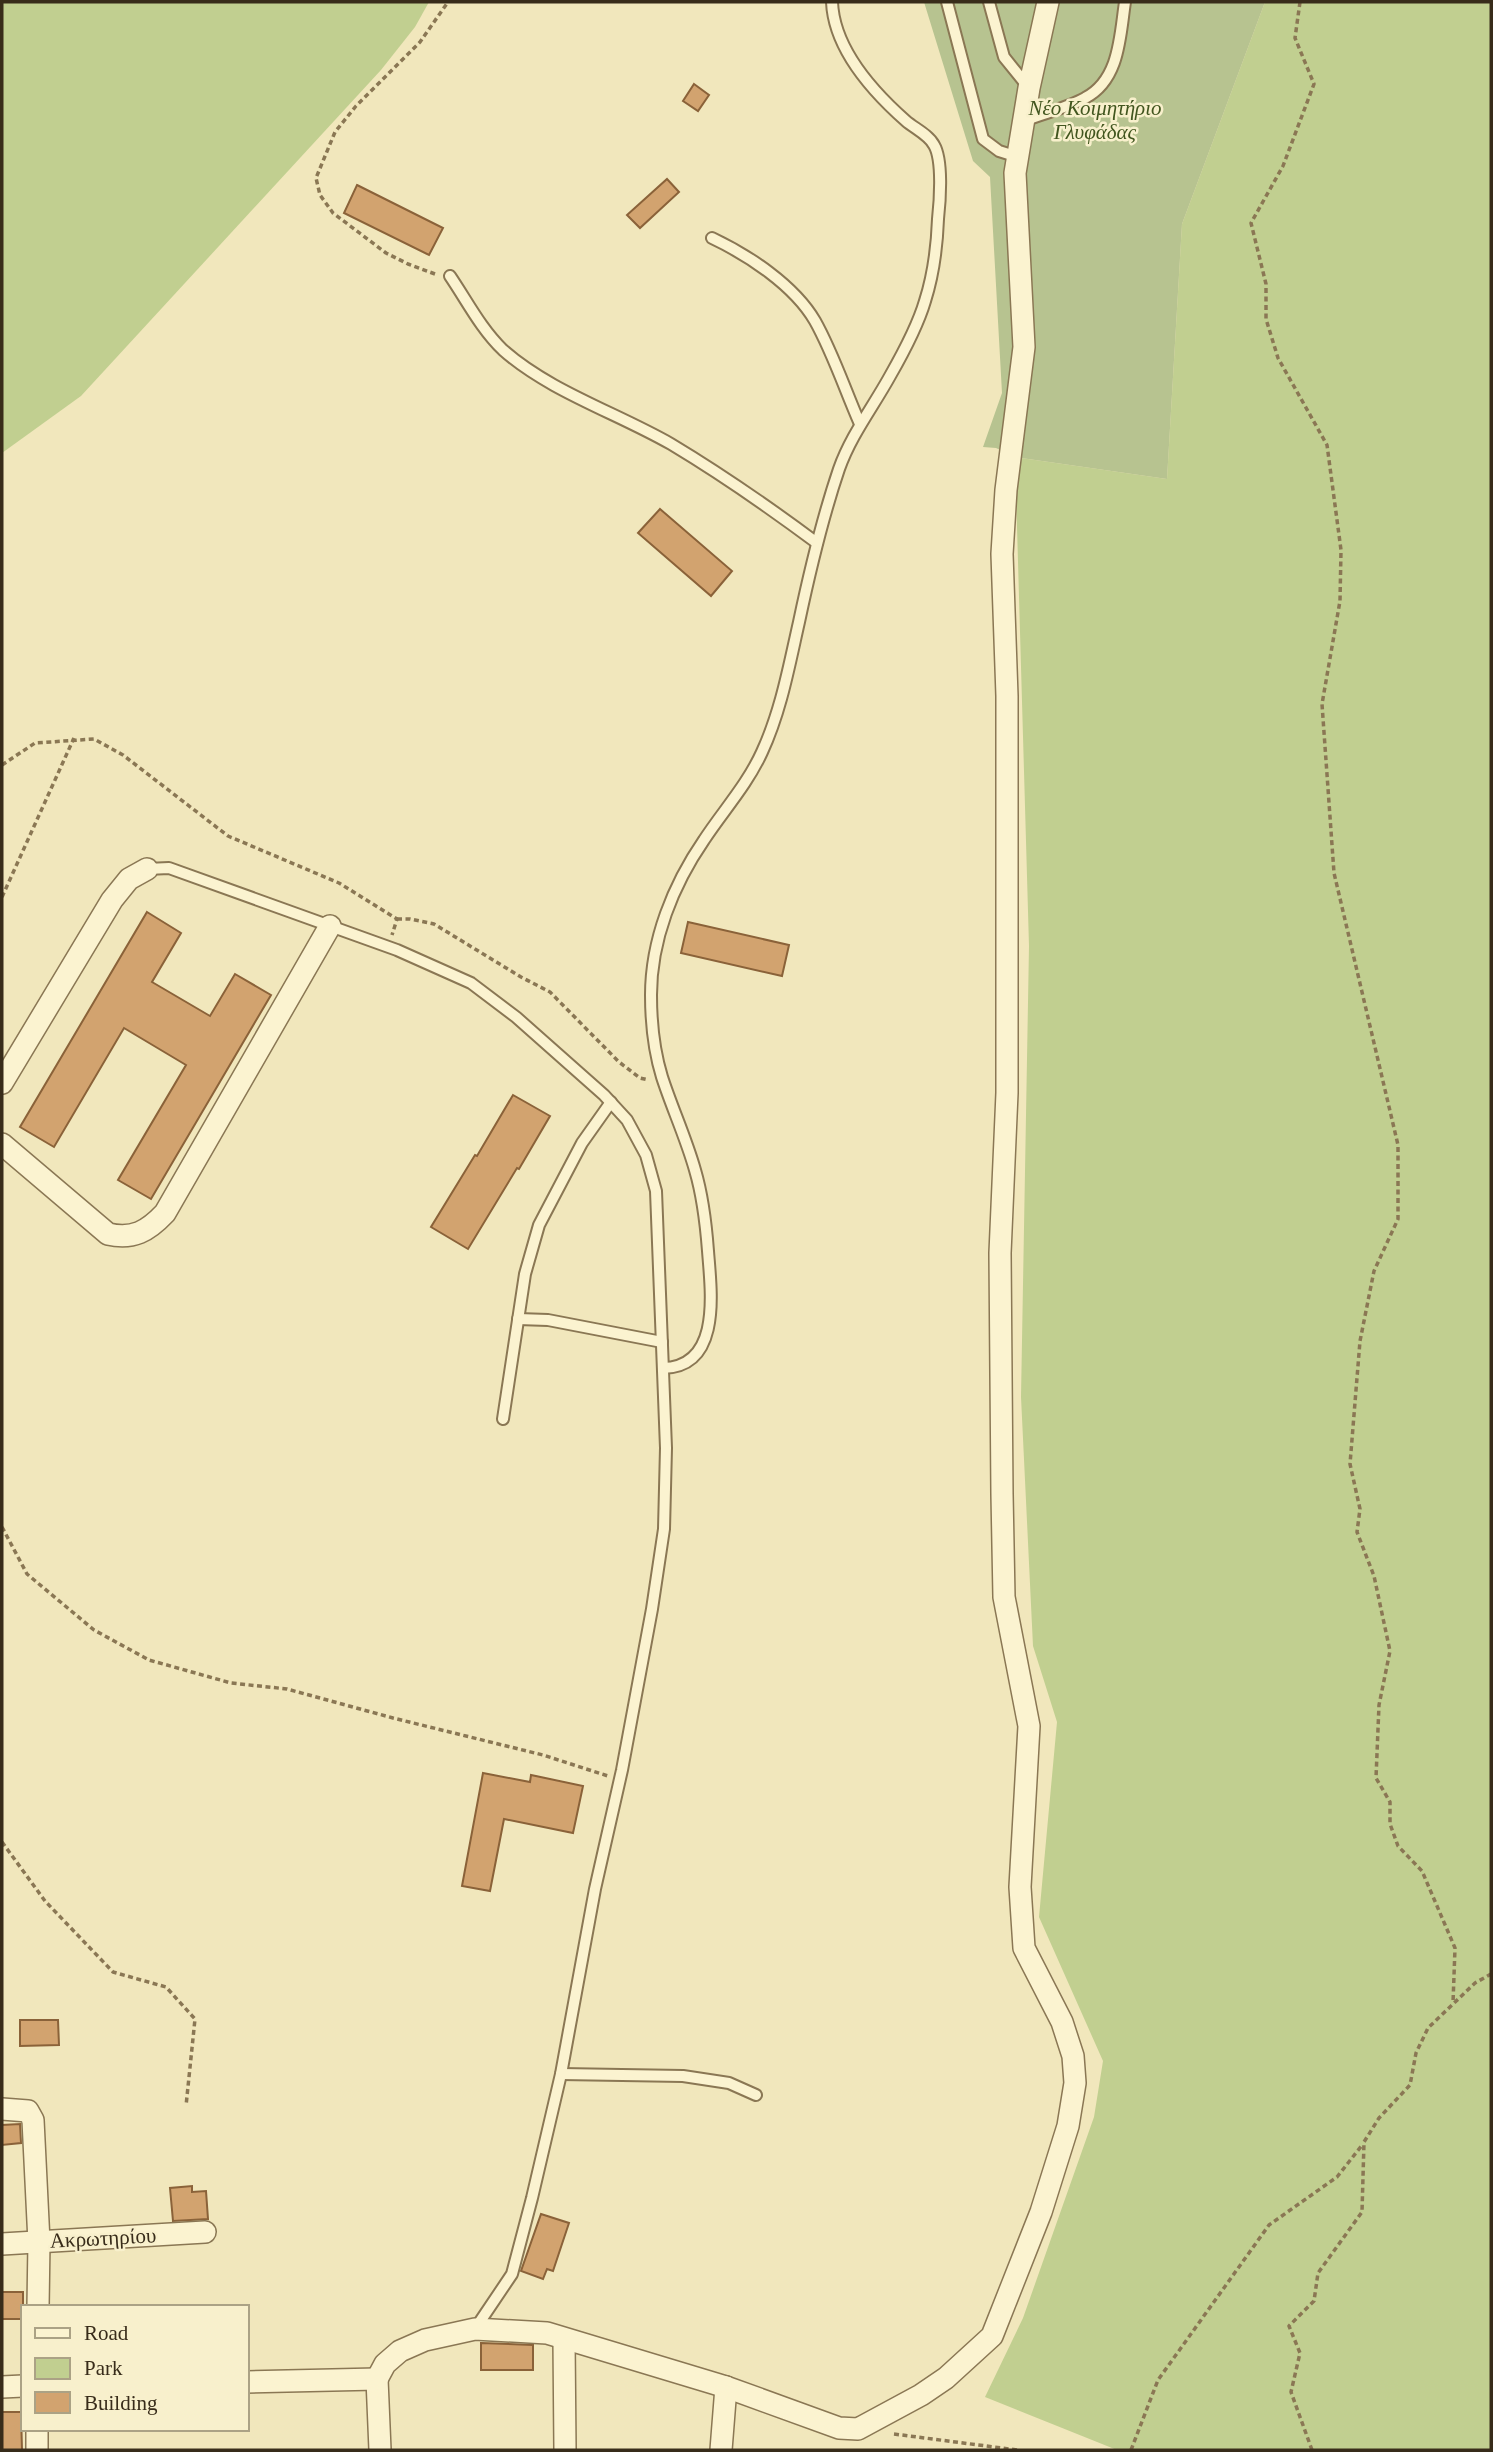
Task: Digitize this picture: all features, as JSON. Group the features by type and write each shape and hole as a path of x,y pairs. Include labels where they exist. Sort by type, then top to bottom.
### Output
{"street":[{"path":"380,2450 377,2379 385,2364 400,2351 425,2340 475,2329 547,2333 726,2387 839,2428 858,2429 921,2395 946,2378 992,2336 1041,2213 1068,2126 1075,2083 1073,2056 1062,2022 1024,1948 1020,1887 1029,1726 1004,1597 1000,1253 1007,1093 1007,765 1002,554 1006,490 1024,347 1016,173 1029,88 1047,3"},
{"path":"2,1083 112,900 129,880 147,869"},
{"path":"2,1144 108,1234 123,1238 150,1228 165,1213 330,926"},
{"path":"2,2109 28,2111 33,2120 39,2242 38,2305"},
{"name":"Ακρωτηρίου","path":"2,2244 205,2232"},
{"path":"564,2340 565,2450"},
{"path":"248,2382 377,2379"},
{"path":"2,2388 21,2386"},
{"path":"721,2450 726,2387"},
{"path":"37,2431 37,2450"}],"lane":[{"path":"663,1368 675,1368 688,1362 700,1350 709,1327 712,1295 704,1208 695,1169 664,1083 653,1034 651,993 657,945 680,878 703,841 743,787 776,718 817,543 840,465 860,424 890,376 925,303 939,221 939,161 934,143 905,120 867,83 841,40 832,2"},
{"path":"947,2 983,139 999,151 1018,156"},
{"path":"989,2 1004,57 1029,88"},
{"path":"1024,121 1087,97 1106,80 1116,58 1125,2"},
{"path":"712,238 741,252 783,284 814,320 860,424"},
{"path":"450,276 483,328 521,363 670,444 762,503 817,543"},
{"path":"147,869 169,868 388,947 471,983 516,1017 611,1102 627,1120 646,1155 656,1191 666,1448 664,1529 652,1609 620,1780 595,1889 561,2074 512,2274 475,2329"},
{"path":"503,1419 525,1274 539,1225 582,1143 611,1102"},
{"path":"518,1319 548,1320 662,1342"},
{"path":"561,2074 683,2076 729,2084 756,2095"}],"path":[{"path":"448,2 420,42 356,106 335,132 316,178 320,195 333,213 386,253 416,268 450,276"},
{"path":"1300,2 1295,38 1314,84 1283,166 1251,223 1266,284 1266,319 1278,358 1326,444 1341,550 1340,601 1322,704 1334,873 1398,1145 1398,1219 1374,1271 1360,1340 1350,1464 1360,1509 1357,1532 1374,1576 1390,1651 1379,1705 1376,1779 1390,1802 1390,1824 1398,1846 1422,1871 1455,1948 1453,2003"},
{"path":"2,765 35,743 74,738 94,739 123,755 228,836 339,883 397,919 434,924 550,992 619,1062 640,1078 664,1083"},
{"path":"2,897 74,738"},
{"path":"388,947 397,919"},
{"path":"2,1527 27,1574 94,1630 149,1660 230,1684 287,1689 543,1755 620,1780"},
{"path":"2,1842 45,1901 113,1972 166,1987 195,2019 186,2106"},
{"path":"1131,2450 1158,2380 1269,2225 1338,2177 1379,2118 1410,2085 1416,2053 1428,2028 1475,1983 1491,1974"},
{"path":"1312,2450 1292,2392 1300,2353 1289,2326 1314,2301 1318,2273 1362,2212 1364,2142"},
{"path":"858,2429 1017,2450"}],"green space":[{"path":"2,2 429,2 415,27 381,70 81,396 2,453"},
{"name":"Νέο Κοιμητήριο Γλυφάδας","path":"924,2 1265,2 1182,224 1167,479 1015,457 996,448 983,447 1002,393 990,177 973,161"},
{"path":"1265,2 1491,2 1491,2450 1117,2450 985,2397 1023,2318 1094,2117 1103,2061 1039,1917 1057,1722 1033,1646 1021,1397 1029,946 1015,457 1167,479 1182,224"}],"building":[{"path":"694,84 709,95 698,111 683,101"},
{"path":"667,179 679,192 640,228 627,215"},
{"path":"357,185 443,228 429,255 344,213"},
{"path":"660,509 732,571 711,596 638,533"},
{"path":"147,912 181,933 152,982 210,1016 235,974 271,995 151,1199 118,1180 186,1065 124,1028 54,1147 20,1127"},
{"path":"688,922 789,945 782,976 681,953"},
{"path":"513,1095 550,1116 468,1249 431,1227"},
{"path":"483,1773 530,1782 531,1775 583,1786 573,1833 504,1819 490,1891 462,1886"},
{"path":"20,2020 58,2020 59,2045 20,2046"},
{"path":"20,2124 21,2143 2,2145 2,2125"},
{"path":"192,2186 192,2192 206,2191 208,2219 173,2221 170,2188"},
{"path":"541,2214 569,2223 553,2271 547,2269 543,2279 521,2271"},
{"path":"2,2292 23,2292 21,2319 2,2319"},
{"path":"481,2343 533,2345 533,2370 481,2370"},
{"path":"2,2412 21,2412 22,2450 2,2450"}]}
